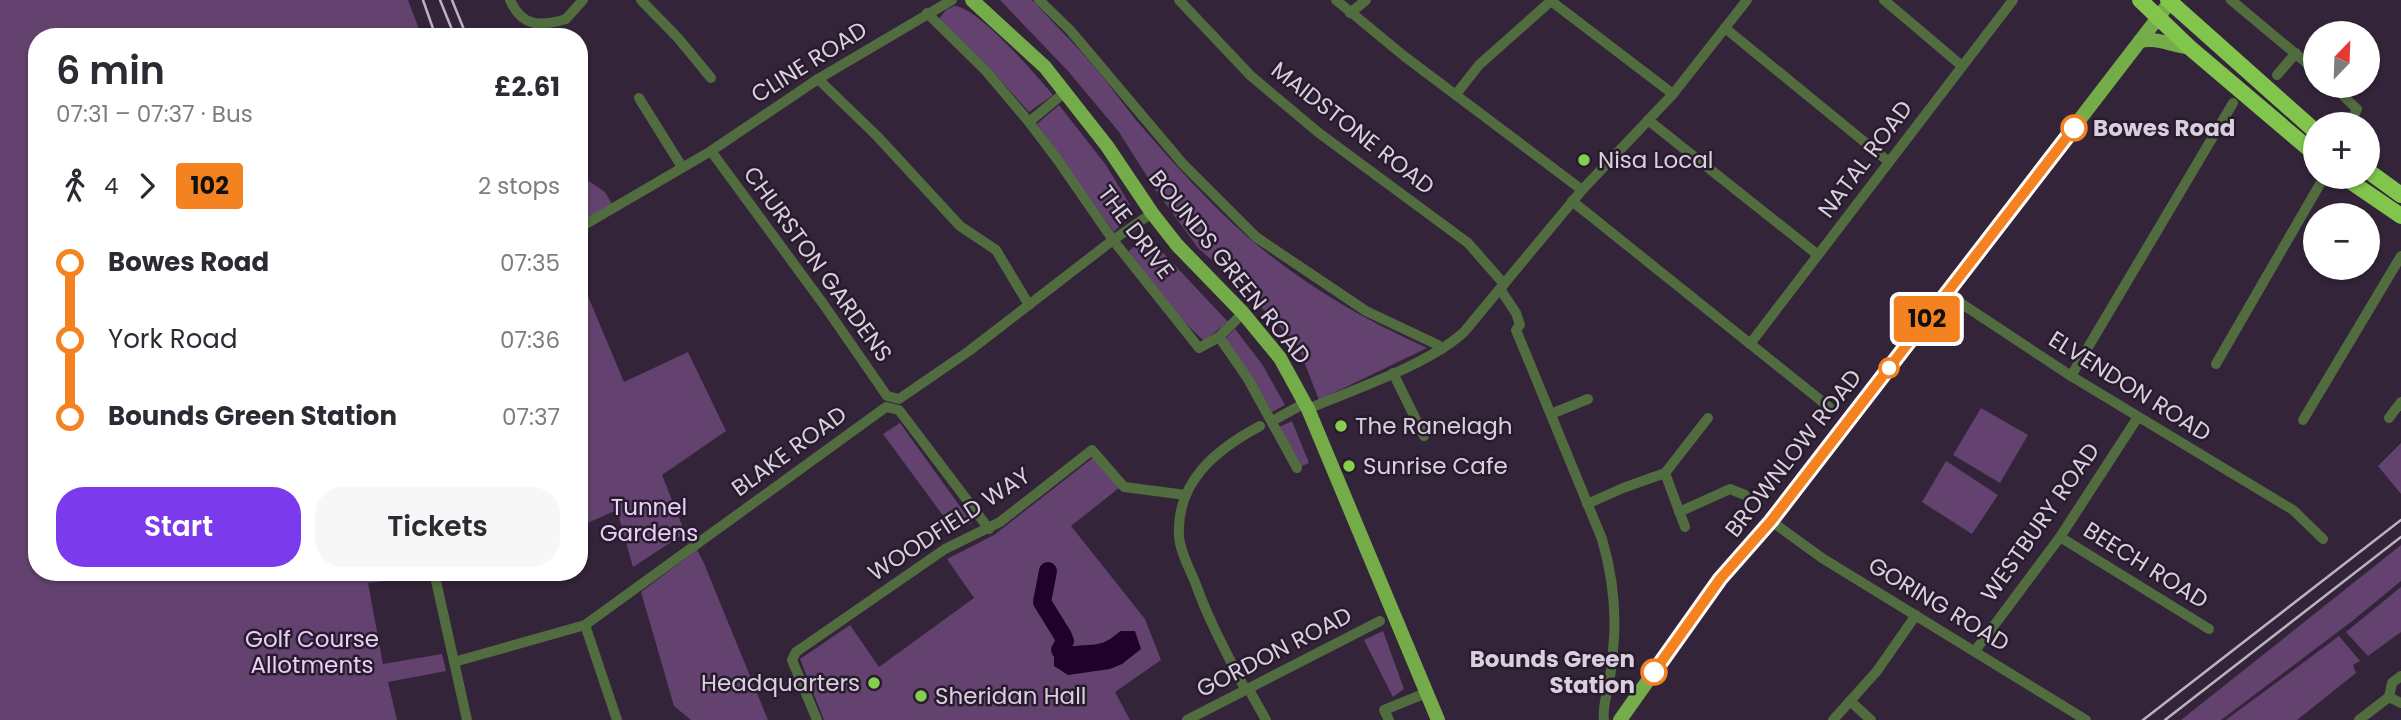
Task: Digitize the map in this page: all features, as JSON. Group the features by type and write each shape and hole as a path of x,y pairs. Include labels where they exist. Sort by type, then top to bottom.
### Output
{"highway":[{"path":"2140,0 2237,97 2303,145"},
{"path":"2169,0 2303,120"},
{"path":"2380,180 2401,194"},
{"path":"2362,189 2401,216"}],"main road":[{"name":"BOUNDS GREEN ROAD","path":"972,0 1045,67 1107,145 1152,213 1177,245 1242,313 1280,358 1307,406 1438,720"},
{"path":"2158,17 2160,6 2169,0"},
{"name":"BROWNLOW ROAD","path":"1620,720 1720,579 1771,521 2158,17"},
{"path":"2140,41 2157,39 2173,46 2189,47"}],"street":[{"path":"510,0 517,15 534,24 566,19 583,0"},
{"path":"642,0 711,78"},
{"name":"CLINE ROAD","path":"929,12 937,0"},
{"name":"CLINE ROAD","path":"588,223 711,150 818,79 952,0"},
{"path":"1039,0 1070,30 1182,164 1256,237 1347,300 1442,349"},
{"name":"MAIDSTONE ROAD","path":"1179,0 1251,76 1319,133 1468,243 1502,286 1516,313 1520,325 1516,330 1551,414"},
{"path":"1336,0 1582,190"},
{"path":"1350,13 1367,0"},
{"path":"1457,93 1479,65 1551,0 1673,94"},
{"path":"1272,421 1393,373 1442,349 1456,339 1572,201 1673,94 1746,0"},
{"path":"1884,0 1962,66"},
{"name":"NATAL ROAD","path":"1750,344 2013,0"},
{"path":"2231,0 2303,59"},
{"name":"THE DRIVE","path":"929,12 986,71 1029,122 1113,240 1199,348 1219,337"},
{"path":"1725,28 1889,162"},
{"path":"2277,75 2296,53"},
{"path":"818,79 877,136 960,226 996,250 1029,305"},
{"path":"1029,122 1065,92"},
{"path":"2071,376 2237,97"},
{"path":"639,98 682,167"},
{"path":"2346,98 2357,109 2356,112"},
{"path":"1648,120 1818,255"},
{"name":"CHURSTON GARDENS","path":"711,150 887,396 989,529"},
{"path":"2216,364 2317,189"},
{"path":"1572,201 1829,407"},
{"name":"BLAKE ROAD","path":"454,662 585,625 775,486 949,365 1152,213"},
{"path":"2303,420 2401,256"},
{"name":"ELVENDON ROAD","path":"1948,293 2071,376 2293,510 2323,539"},
{"path":"1242,313 1219,337 1248,379 1297,468"},
{"path":"1393,373 1424,436"},
{"path":"1588,399 1551,414 1607,555 1614,608 1614,636 1610,681 1603,712 1605,720"},
{"path":"2389,418 2401,402"},
{"name":"WESTBURY ROAD","path":"1975,651 2060,537 2138,417"},
{"path":"1587,504 1665,473 1708,418"},
{"path":"1260,426 1213,456 1198,474 1186,495 1180,519 1179,539 1205,611 1266,720"},
{"name":"WOODFIELD WAY","path":"817,720 792,660 796,652 945,550 989,529 1092,450 1124,487 1186,495"},
{"path":"1665,473 1685,527"},
{"path":"1679,512 1730,489 1745,495"},
{"name":"GORING ROAD","path":"1771,521 1822,558 2086,720"},
{"name":"BEECH ROAD","path":"2060,537 2209,629"},
{"path":"436,581 467,720"},
{"path":"1833,720 1878,671 1916,615"},
{"name":"GORDON ROAD","path":"1187,720 1380,621"},
{"path":"585,625 617,720"},
{"path":"2359,720 2389,697 2392,683 2401,676"},
{"path":"1389,720 1384,710 1426,693"},
{"path":"2389,697 2401,703"},
{"path":"1850,701 1871,720"}],"green space":[{"name":"Golf Course Allotments","path":"0,0 408,0 419,28 28,28 28,581 387,581 368,583 383,664 442,654 446,671 388,682 397,720 0,720"},
{"path":"1000,0 1032,0 1089,60 1170,159 1218,209 1275,259 1323,293 1375,323 1427,348 1319,400 1298,346 1235,280 1198,248 1155,189 1119,132 1068,71"},
{"path":"954,6 964,9 991,29 1053,95 1029,112 986,64 939,19 946,10"},
{"path":"1059,105 1106,165 1130,205 1131,212 1114,232 1037,124"},
{"path":"588,181 605,192 612,204 588,218"},
{"path":"1147,240 1154,243 1228,322 1204,341 1181,319 1128,252 1139,242"},
{"path":"588,296 624,382 688,352 726,431 662,475 685,533 633,567 617,510 588,523"},
{"path":"1235,329 1262,364 1285,405 1272,412 1225,339"},
{"path":"1981,408 2028,435 2000,483 1953,455"},
{"path":"1292,421 1309,463 1299,467 1279,427"},
{"path":"900,423 972,523 953,529 883,434"},
{"path":"2401,443 2401,494 2378,466"},
{"path":"1094,457 1119,488 1071,526 1145,619 1161,660 1115,692 1130,720 824,720 800,659 850,625 879,667 974,598 947,559 994,535"},
{"path":"1946,461 1998,495 1972,534 1922,502"},
{"path":"2401,545 2401,581 2351,622 2221,720 2181,720"},
{"name":"Tunnel Gardens","path":"697,550 768,720 691,720 674,706 641,592"},
{"path":"2401,587 2401,632 2368,656 2346,632"},
{"path":"1383,631 1404,689 1393,697 1364,640"},
{"path":"2339,636 2360,661 2353,665 2356,673 2297,720 2226,720"}],"shaded area":[{"path":"1121,631 1135,631 1141,649 1122,664 1110,669 1068,675 1054,666 1054,655 1061,651 1072,646 1102,643"}],"waterway":[{"path":"1048,571 1042,602 1065,641 1060,650"}],"railway":[{"path":"423,0 433,28"},
{"path":"440,0 451,28"},
{"path":"452,0 463,28"},
{"path":"2143,720 2401,520"},
{"path":"2165,720 2401,537"}],"bus line":[{"name":"102","path":"1654,672 1720,579 1771,521 2074,128"}],"place":[{"name":"Bowes Road","path":"2074,128"},
{"name":"Nisa Local","path":"1584,160"},
{"name":"The Ranelagh","path":"1341,426"},
{"name":"Sunrise Cafe","path":"1349,466"},
{"name":"Bounds Green Station","path":"1654,672"},
{"name":"Headquarters","path":"874,683"},
{"name":"Sheridan Hall","path":"921,696"}]}
